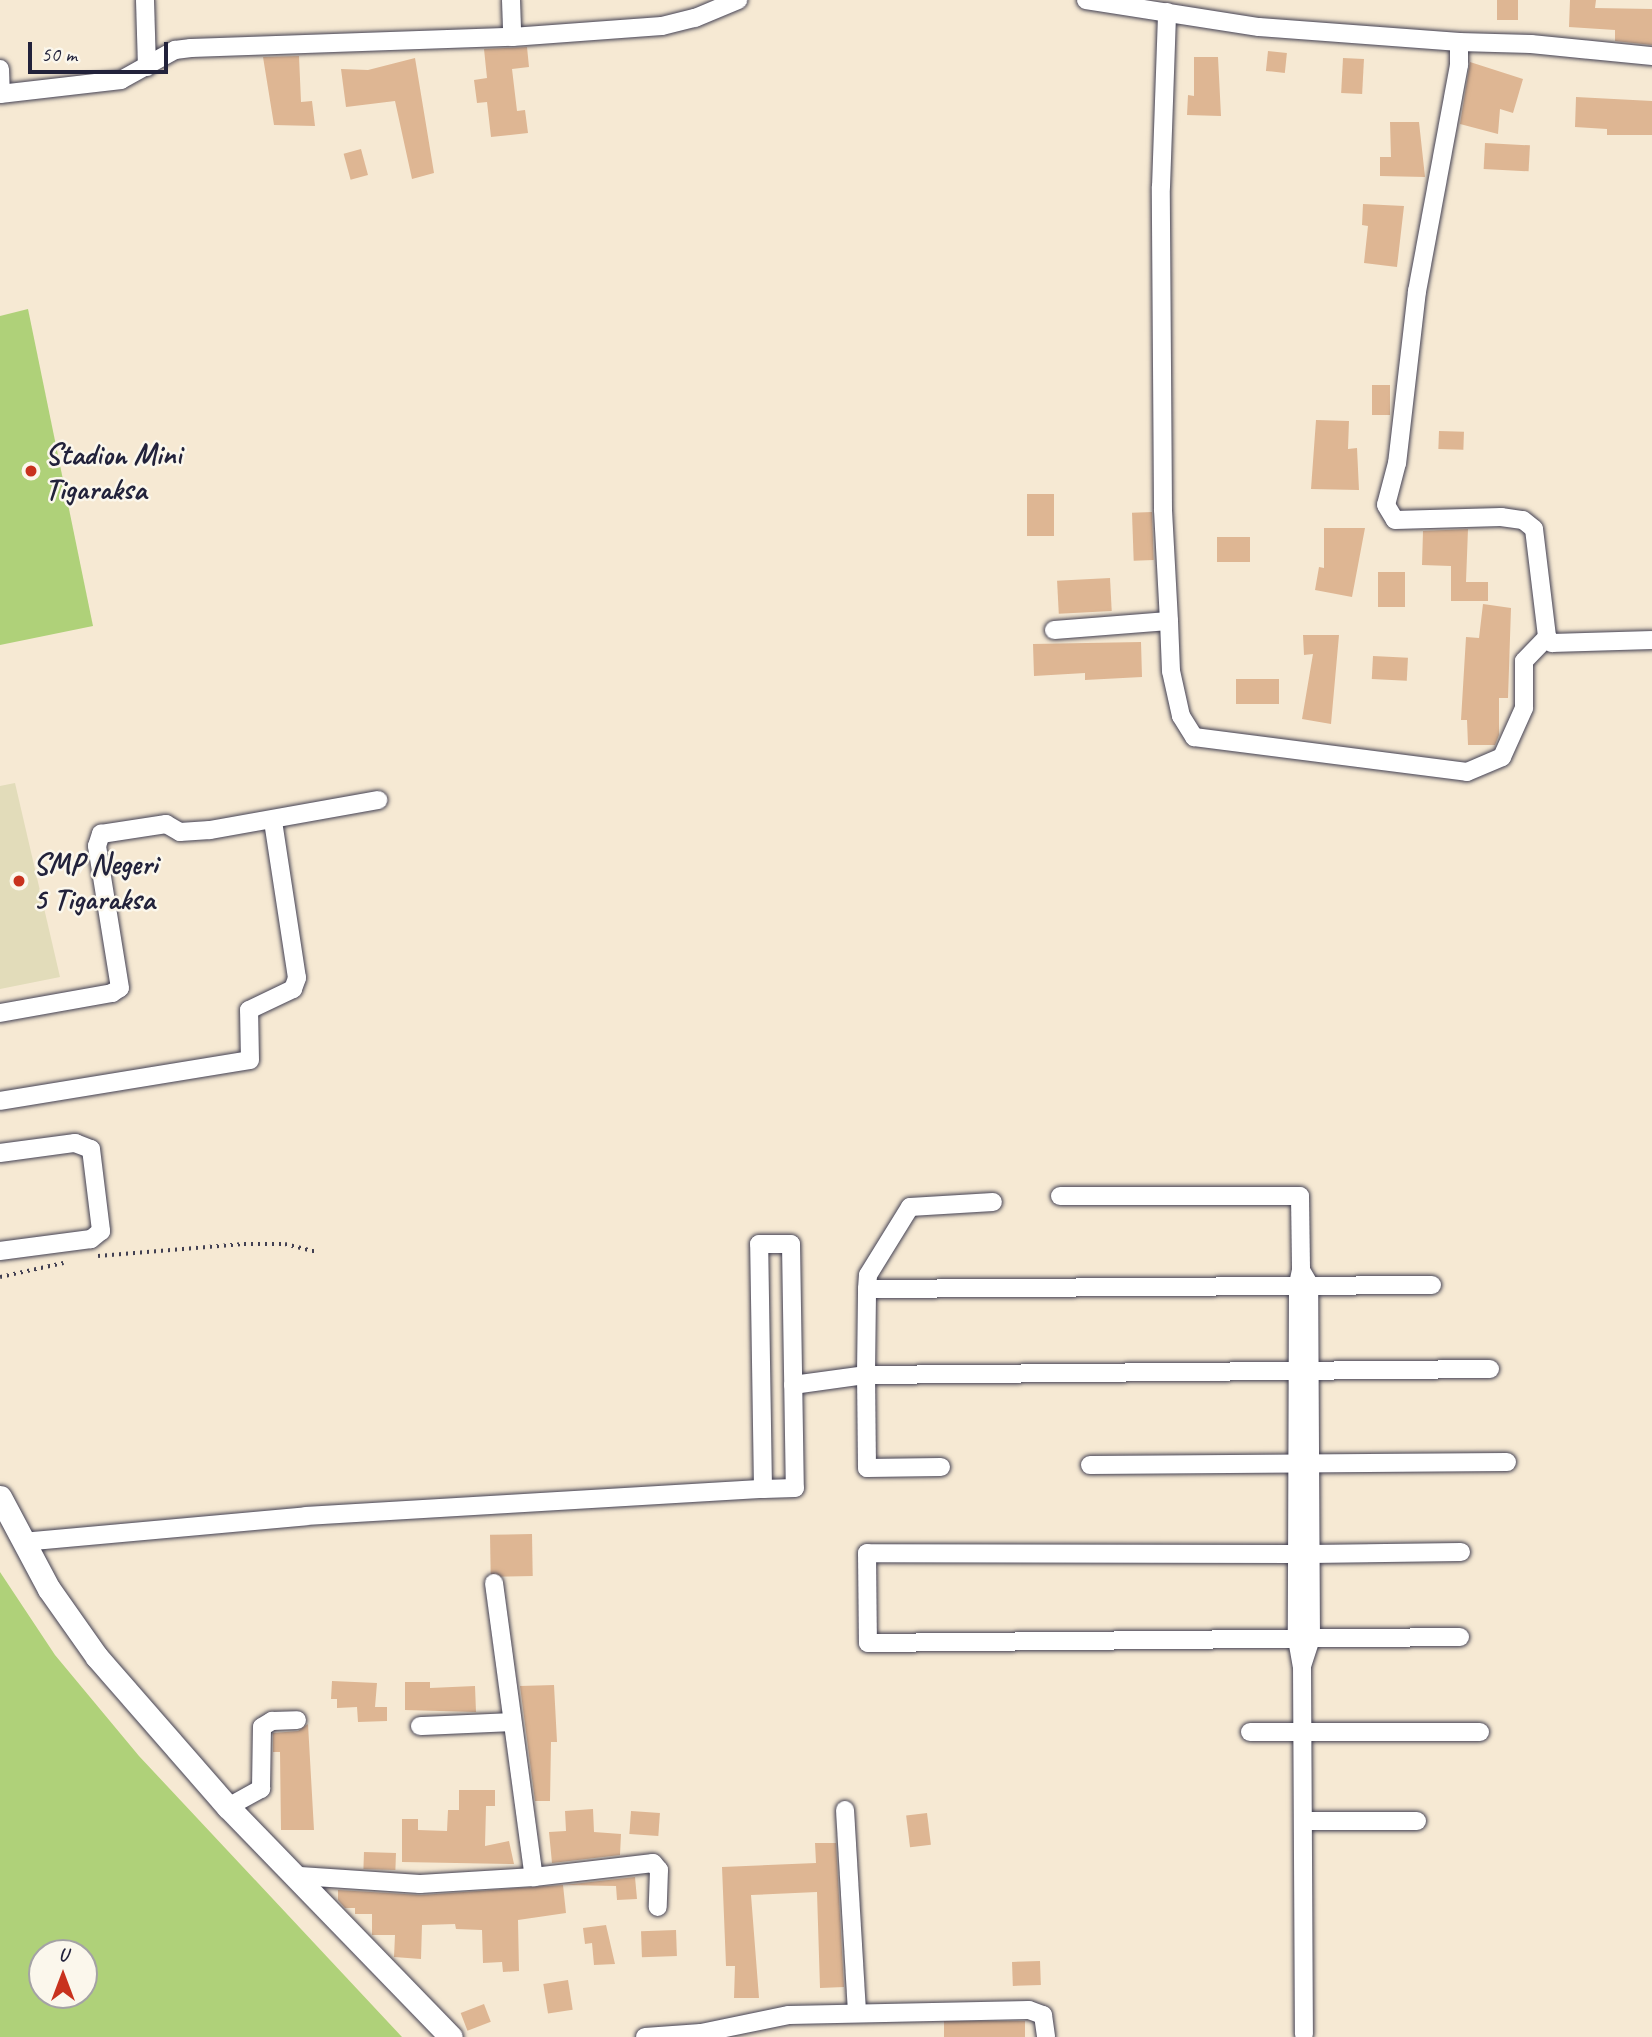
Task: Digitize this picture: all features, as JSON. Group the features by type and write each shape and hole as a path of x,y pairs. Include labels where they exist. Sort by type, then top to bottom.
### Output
{"street":[{"path":"145,0 147,67"},
{"path":"511,0 512,37"},
{"path":"0,69 1,94 121,80 175,50 512,37 662,26 695,18 738,0"},
{"path":"1086,0 1259,27 1652,56"},
{"path":"1167,12 1161,187 1163,509 1168,621 1181,716 1194,737 1467,772 1502,757 1524,708 1524,661 1547,637"},
{"path":"1459,42 1459,65 1417,291 1397,463 1387,488 1386,505 1395,520 1501,517 1523,520 1534,528 1547,637"},
{"path":"1054,630 1168,621"},
{"path":"1547,637 1563,643 1652,640"},
{"path":"0,1013 112,993 120,988 122,977 97,846 101,834 162,824 188,832 273,822 378,800"},
{"path":"0,1101 250,1060 249,1010 293,989 297,978 273,822"},
{"path":"0,1153 75,1143 91,1149 101,1231 91,1239 0,1251"},
{"path":"1060,1196 1300,1196 1303,1280 1304,2034"},
{"path":"941,1467 867,1468 868,1275 911,1207 993,1202"},
{"path":"23,1542 306,1516 794,1488 792,1244 759,1244 763,1489"},
{"path":"867,1289 1303,1280 1432,1285"},
{"path":"793,1385 866,1376 1490,1369"},
{"path":"1090,1465 1507,1462"},
{"path":"0,1497 23,1542 97,1657 228,1807 300,1877 451,2037"},
{"path":"1460,1637 868,1643 867,1553 1461,1552"},
{"path":"494,1583 510,1722 534,1877"},
{"path":"228,1807 261,1789 262,1727 272,1721 297,1720"},
{"path":"420,1726 510,1722"},
{"path":"1250,1732 1480,1732"},
{"path":"845,1810 857,2013"},
{"path":"1303,1821 1417,1821"},
{"path":"300,1877 420,1884 534,1877 653,1863 659,1870 658,1907"},
{"path":"645,2037 701,2033 789,2015 1029,2010 1043,2015 1046,2037"}],"path":[{"path":"85,1257 244,1244 285,1244 317,1252"},
{"path":"0,1278 74,1260"}],"shaded area":[{"name":"SMP Negeri 5 Tigaraksa","path":"15,783 60,977 0,989 0,786"}],"green space":[{"name":"Stadion Mini Tigaraksa","path":"28,309 93,626 0,645 0,316"},
{"path":"0,1572 55,1655 139,1756 402,2037 0,2037"}],"building":[{"path":"1497,0 1518,0 1518,20 1497,20"},
{"path":"1570,0 1596,0 1595,8 1652,9 1652,45 1615,41 1615,30 1569,27"},
{"path":"527,47 529,67 512,69 517,111 525,110 528,133 491,137 487,102 477,103 474,80 487,78 484,49"},
{"path":"1268,51 1287,53 1285,73 1266,71"},
{"path":"299,56 301,102 312,101 315,126 274,125 263,57"},
{"path":"1194,57 1218,57 1221,116 1187,115 1188,95 1194,96"},
{"path":"415,58 434,173 412,179 395,101 346,107 341,69 368,70"},
{"path":"1343,58 1364,59 1362,94 1341,93"},
{"path":"1470,62 1523,79 1513,113 1500,109 1498,134 1460,124"},
{"path":"1576,97 1652,101 1652,135 1607,135 1607,129 1575,127"},
{"path":"1390,122 1419,122 1425,177 1380,176 1380,157 1391,157"},
{"path":"1485,143 1530,145 1529,171 1484,169"},
{"path":"361,149 368,175 351,180 344,154"},
{"path":"1363,204 1404,206 1397,267 1364,263 1368,226 1362,225"},
{"path":"1372,385 1390,385 1390,415 1372,415"},
{"path":"1316,420 1349,421 1348,449 1357,448 1359,490 1311,489"},
{"path":"1439,431 1464,432 1463,450 1438,449"},
{"path":"1027,494 1054,494 1054,536 1027,536"},
{"path":"1152,512 1154,560 1134,561 1132,513"},
{"path":"1324,528 1365,528 1352,597 1315,590 1319,567 1324,568"},
{"path":"1468,529 1466,582 1488,582 1488,601 1451,601 1451,566 1422,565 1423,531"},
{"path":"1217,537 1250,537 1250,562 1217,562"},
{"path":"1378,572 1405,572 1405,607 1378,607"},
{"path":"1110,578 1112,611 1059,614 1057,581"},
{"path":"1483,604 1511,608 1508,698 1499,698 1499,735 1495,745 1468,745 1467,720 1461,720 1466,637 1479,638"},
{"path":"1303,635 1339,635 1331,724 1302,719 1313,654 1304,655"},
{"path":"1141,642 1142,677 1085,680 1085,673 1034,676 1033,644"},
{"path":"1373,656 1408,658 1407,681 1372,679"},
{"path":"1236,679 1279,679 1279,704 1236,704"},
{"path":"532,1534 533,1576 491,1577 490,1535"},
{"path":"332,1681 377,1683 375,1707 387,1707 387,1721 358,1722 357,1707 337,1708 337,1699 331,1699"},
{"path":"405,1682 430,1682 430,1688 475,1686 476,1712 405,1710"},
{"path":"554,1685 557,1742 551,1742 550,1801 535,1801 520,1686"},
{"path":"308,1724 314,1830 281,1830 280,1752 273,1752 273,1733 298,1731"},
{"path":"459,1790 495,1790 495,1806 486,1806 485,1846 509,1841 514,1864 402,1862 402,1819 418,1819 418,1830 447,1831 448,1810 459,1810"},
{"path":"593,1809 594,1832 621,1834 620,1855 552,1863 549,1832 566,1831 565,1811"},
{"path":"631,1811 660,1813 658,1836 629,1834"},
{"path":"927,1813 931,1845 910,1847 906,1816"},
{"path":"815,1843 836,1843 844,1987 820,1988 817,1892 751,1895 759,1998 734,1998 735,1966 726,1966 722,1867 816,1863"},
{"path":"364,1852 396,1853 395,1870 363,1869"},
{"path":"635,1877 637,1899 617,1900 616,1886 564,1885"},
{"path":"563,1885 566,1913 518,1920 519,1971 503,1972 502,1962 483,1963 482,1930 456,1929 455,1924 422,1925 421,1959 394,1957 395,1935 372,1935 372,1914 355,1914 355,1908 345,1908 338,1900 338,1890 421,1895"},
{"path":"606,1925 615,1964 594,1965 592,1943 585,1944 583,1928"},
{"path":"676,1930 677,1956 642,1957 641,1931"},
{"path":"1040,1961 1041,1985 1013,1986 1012,1962"},
{"path":"568,1980 573,2010 548,2014 543,1984"},
{"path":"484,2004 491,2022 467,2031 461,2013"},
{"path":"944,2021 1025,2021 1025,2037 944,2037"}],"place":[{"name":"Stadion Mini Tigaraksa","path":"31,471"},
{"name":"SMP Negeri 5 Tigaraksa","path":"19,881"}]}
